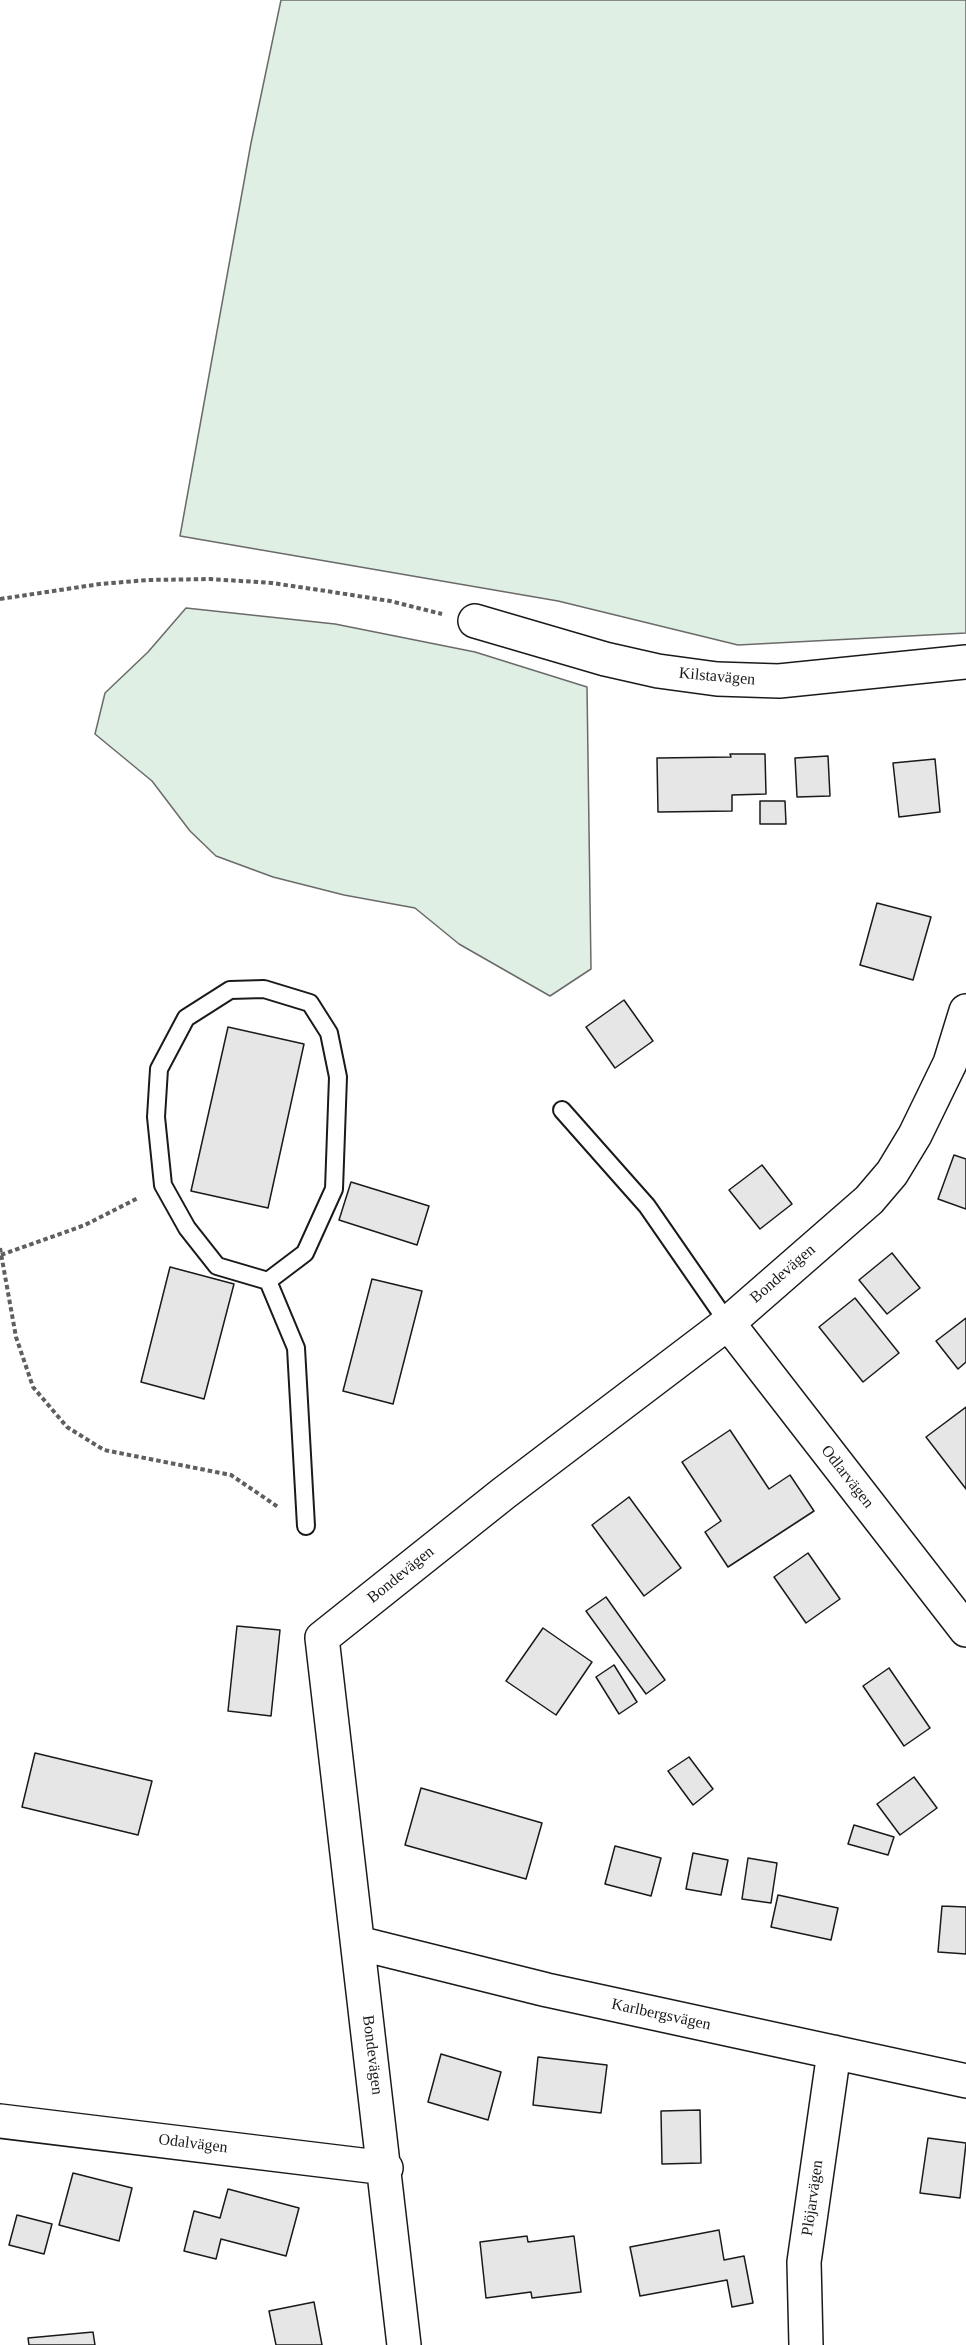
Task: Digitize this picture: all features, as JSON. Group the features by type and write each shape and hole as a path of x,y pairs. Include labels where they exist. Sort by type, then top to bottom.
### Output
{"street":[{"name":"Kilstavägen","path":"475,621 605,659 658,671 717,679 780,681 966,662"},
{"name":"Bondevägen","path":"404,2345 386,2168 322,1638 504,1493 728,1323 869,1200 884,1182 958,1066 966,1011"},
{"name":"Odlarvägen","path":"728,1323 966,1630"},
{"name":"Karlbergsvägen","path":"358,1943 547,1990 966,2081"},
{"name":"Plöjarvägen","path":"806,2345 804,2262 834,2052"},
{"name":"Odalvägen","path":"0,2121 386,2168"}],"lane":[{"path":"264,989 310,1003 328,1033 338,1077 334,1189 305,1253 268,1281 218,1266 187,1228 163,1185 156,1117 159,1070 186,1018 230,990 264,989"},
{"path":"562,1110 647,1206 728,1323"},
{"path":"268,1281 296,1348 306,1526"}],"path":[{"path":"0,599 100,584 148,580 210,579 272,583 327,591 390,601 475,621"},
{"path":"1,1255 85,1225 163,1185"},
{"path":"0,1248 16,1337 33,1388 67,1427 105,1450 231,1475 306,1526"}],"green space":[{"path":"281,0 966,0 966,633 738,645 558,601 180,536 251,143"},
{"path":"186,608 335,624 475,652 587,687 591,969 550,996 459,944 415,908 344,895 273,877 216,856 190,831 152,781 95,734 105,693 148,652"}],"building":[{"path":"730,754 765,754 766,794 732,795 732,811 658,812 657,758 731,757"},
{"path":"828,756 830,796 797,797 795,758"},
{"path":"935,759 940,812 899,817 893,763"},
{"path":"760,801 785,801 786,824 760,824"},
{"path":"877,903 931,917 913,980 860,965"},
{"path":"624,1000 653,1041 615,1068 586,1027"},
{"path":"228,1027 304,1044 268,1208 191,1191"},
{"path":"954,1155 966,1159 966,1209 938,1199"},
{"path":"762,1165 792,1204 760,1229 729,1190"},
{"path":"351,1182 429,1206 417,1245 339,1220"},
{"path":"892,1253 920,1288 887,1314 859,1280"},
{"path":"170,1267 234,1284 204,1399 141,1382"},
{"path":"372,1279 422,1291 393,1404 343,1391"},
{"path":"855,1298 899,1353 863,1382 819,1327"},
{"path":"966,1318 966,1362 958,1369 936,1341"},
{"path":"966,1407 966,1489 926,1437"},
{"path":"730,1430 769,1489 790,1475 814,1511 728,1567 705,1532 721,1521 682,1462"},
{"path":"629,1497 681,1568 644,1596 592,1525"},
{"path":"808,1553 840,1599 806,1623 774,1577"},
{"path":"606,1597 665,1680 646,1694 586,1611"},
{"path":"237,1626 280,1630 271,1716 228,1711"},
{"path":"543,1628 592,1662 556,1715 506,1681"},
{"path":"614,1665 637,1702 619,1714 596,1677"},
{"path":"889,1668 930,1728 904,1746 863,1686"},
{"path":"35,1753 152,1781 138,1835 22,1807"},
{"path":"689,1757 713,1789 693,1805 668,1771"},
{"path":"914,1777 937,1808 900,1835 877,1804"},
{"path":"421,1788 542,1823 526,1879 405,1845"},
{"path":"854,1825 894,1837 888,1855 848,1844"},
{"path":"615,1846 661,1858 651,1896 605,1884"},
{"path":"693,1853 728,1860 721,1895 686,1889"},
{"path":"748,1858 777,1863 771,1903 742,1899"},
{"path":"778,1895 838,1908 831,1940 771,1927"},
{"path":"942,1906 966,1907 966,1954 938,1952"},
{"path":"441,2054 501,2072 488,2120 428,2102"},
{"path":"538,2057 607,2065 601,2113 533,2105"},
{"path":"700,2110 701,2163 662,2164 661,2111"},
{"path":"928,2138 966,2143 960,2198 920,2193"},
{"path":"73,2173 132,2188 119,2241 59,2225"},
{"path":"228,2189 299,2208 286,2256 221,2239 216,2259 184,2251 194,2211 220,2218"},
{"path":"17,2215 52,2224 44,2254 9,2245"},
{"path":"719,2230 724,2260 744,2256 753,2303 732,2307 727,2280 640,2296 630,2247"},
{"path":"527,2236 528,2242 574,2236 581,2292 532,2298 531,2292 486,2298 480,2242"},
{"path":"314,2302 322,2345 276,2345 269,2311"},
{"path":"93,2332 95,2345 29,2345 28,2338"}]}
